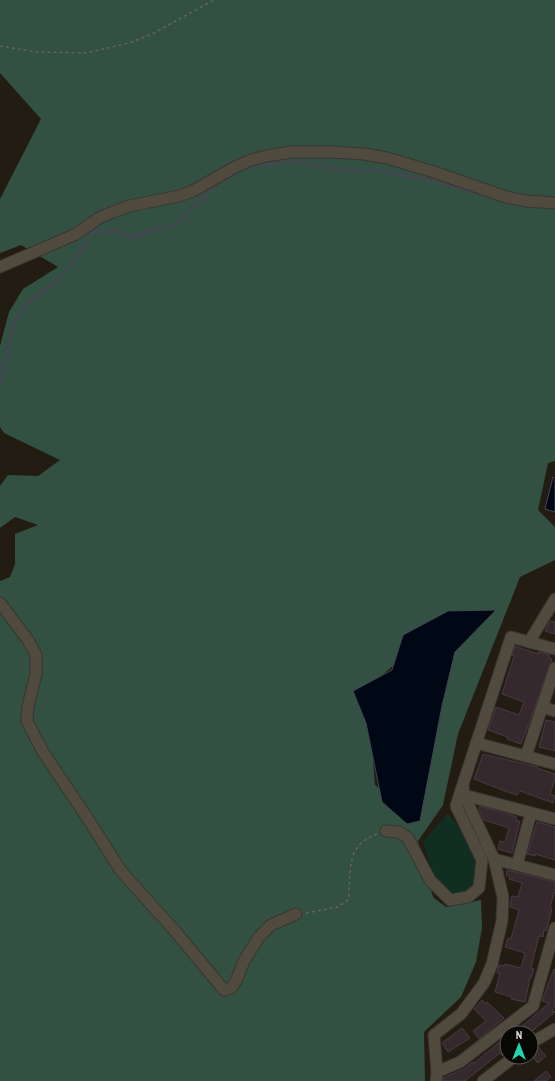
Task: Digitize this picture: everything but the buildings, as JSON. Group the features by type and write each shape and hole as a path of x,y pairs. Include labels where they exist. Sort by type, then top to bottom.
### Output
{"street":[{"path":"0,266 76,234 99,218 113,212 129,206 179,196 193,191 235,167 251,160 292,152 364,154 387,158 434,172 506,197 526,201 555,203"},
{"path":"529,642 555,600"},
{"path":"0,602 28,640 36,655 36,674 28,706 27,721 43,752 121,871 175,931 224,990 231,988 236,981 244,961 259,937 271,925 296,914"},
{"path":"386,831 399,832 408,838 430,880 450,900 468,897 479,888 482,860 456,806 463,789 476,743 511,637 555,649"},
{"path":"526,756 555,668"},
{"path":"543,707 555,710"},
{"path":"476,743 555,764"},
{"path":"463,789 531,813 555,819"},
{"path":"463,789 494,859 503,897 502,921 492,964 484,983 461,1014 434,1035 436,1076 460,1062 533,1006 555,928"},
{"path":"518,865 531,813"},
{"path":"494,859 555,875"},
{"path":"539,1038 555,1029"},
{"path":"483,1081 504,1065"}],"path":[{"path":"0,46 37,52 86,52 129,43 152,34 214,0"},
{"path":"296,914 338,907 348,900 352,858 357,846 367,838 386,831"}],"green space":[{"path":"0,0 555,0 555,461 548,463 538,510 555,527 555,560 520,577 458,734 443,805 418,841 433,897 446,907 481,900 482,928 476,962 461,997 424,1032 425,1081 0,1081 0,581 10,577 15,564 15,534 38,525 15,517 0,528 0,486 8,475 38,476 60,460 4,433 0,427 0,346 9,312 23,289 58,267 21,245 0,253 0,199 41,119 0,73","holes":["415,647 414,818 375,785 367,688"]},
{"path":"448,813 466,836 477,858 476,884 468,892 451,894 434,877 423,842"}],"shaded area":[{"path":"553,477 555,478 555,512 545,509"},
{"path":"496,610 455,652 442,706 420,821 407,824 382,802 366,723 353,691 392,670 403,635 448,611"}],"waterway":[{"path":"248,166 297,162 351,171 379,171 439,182 494,198"},
{"path":"0,384 15,320 26,304 53,284 67,271 94,232 112,231 133,237 176,224 222,180"}]}
